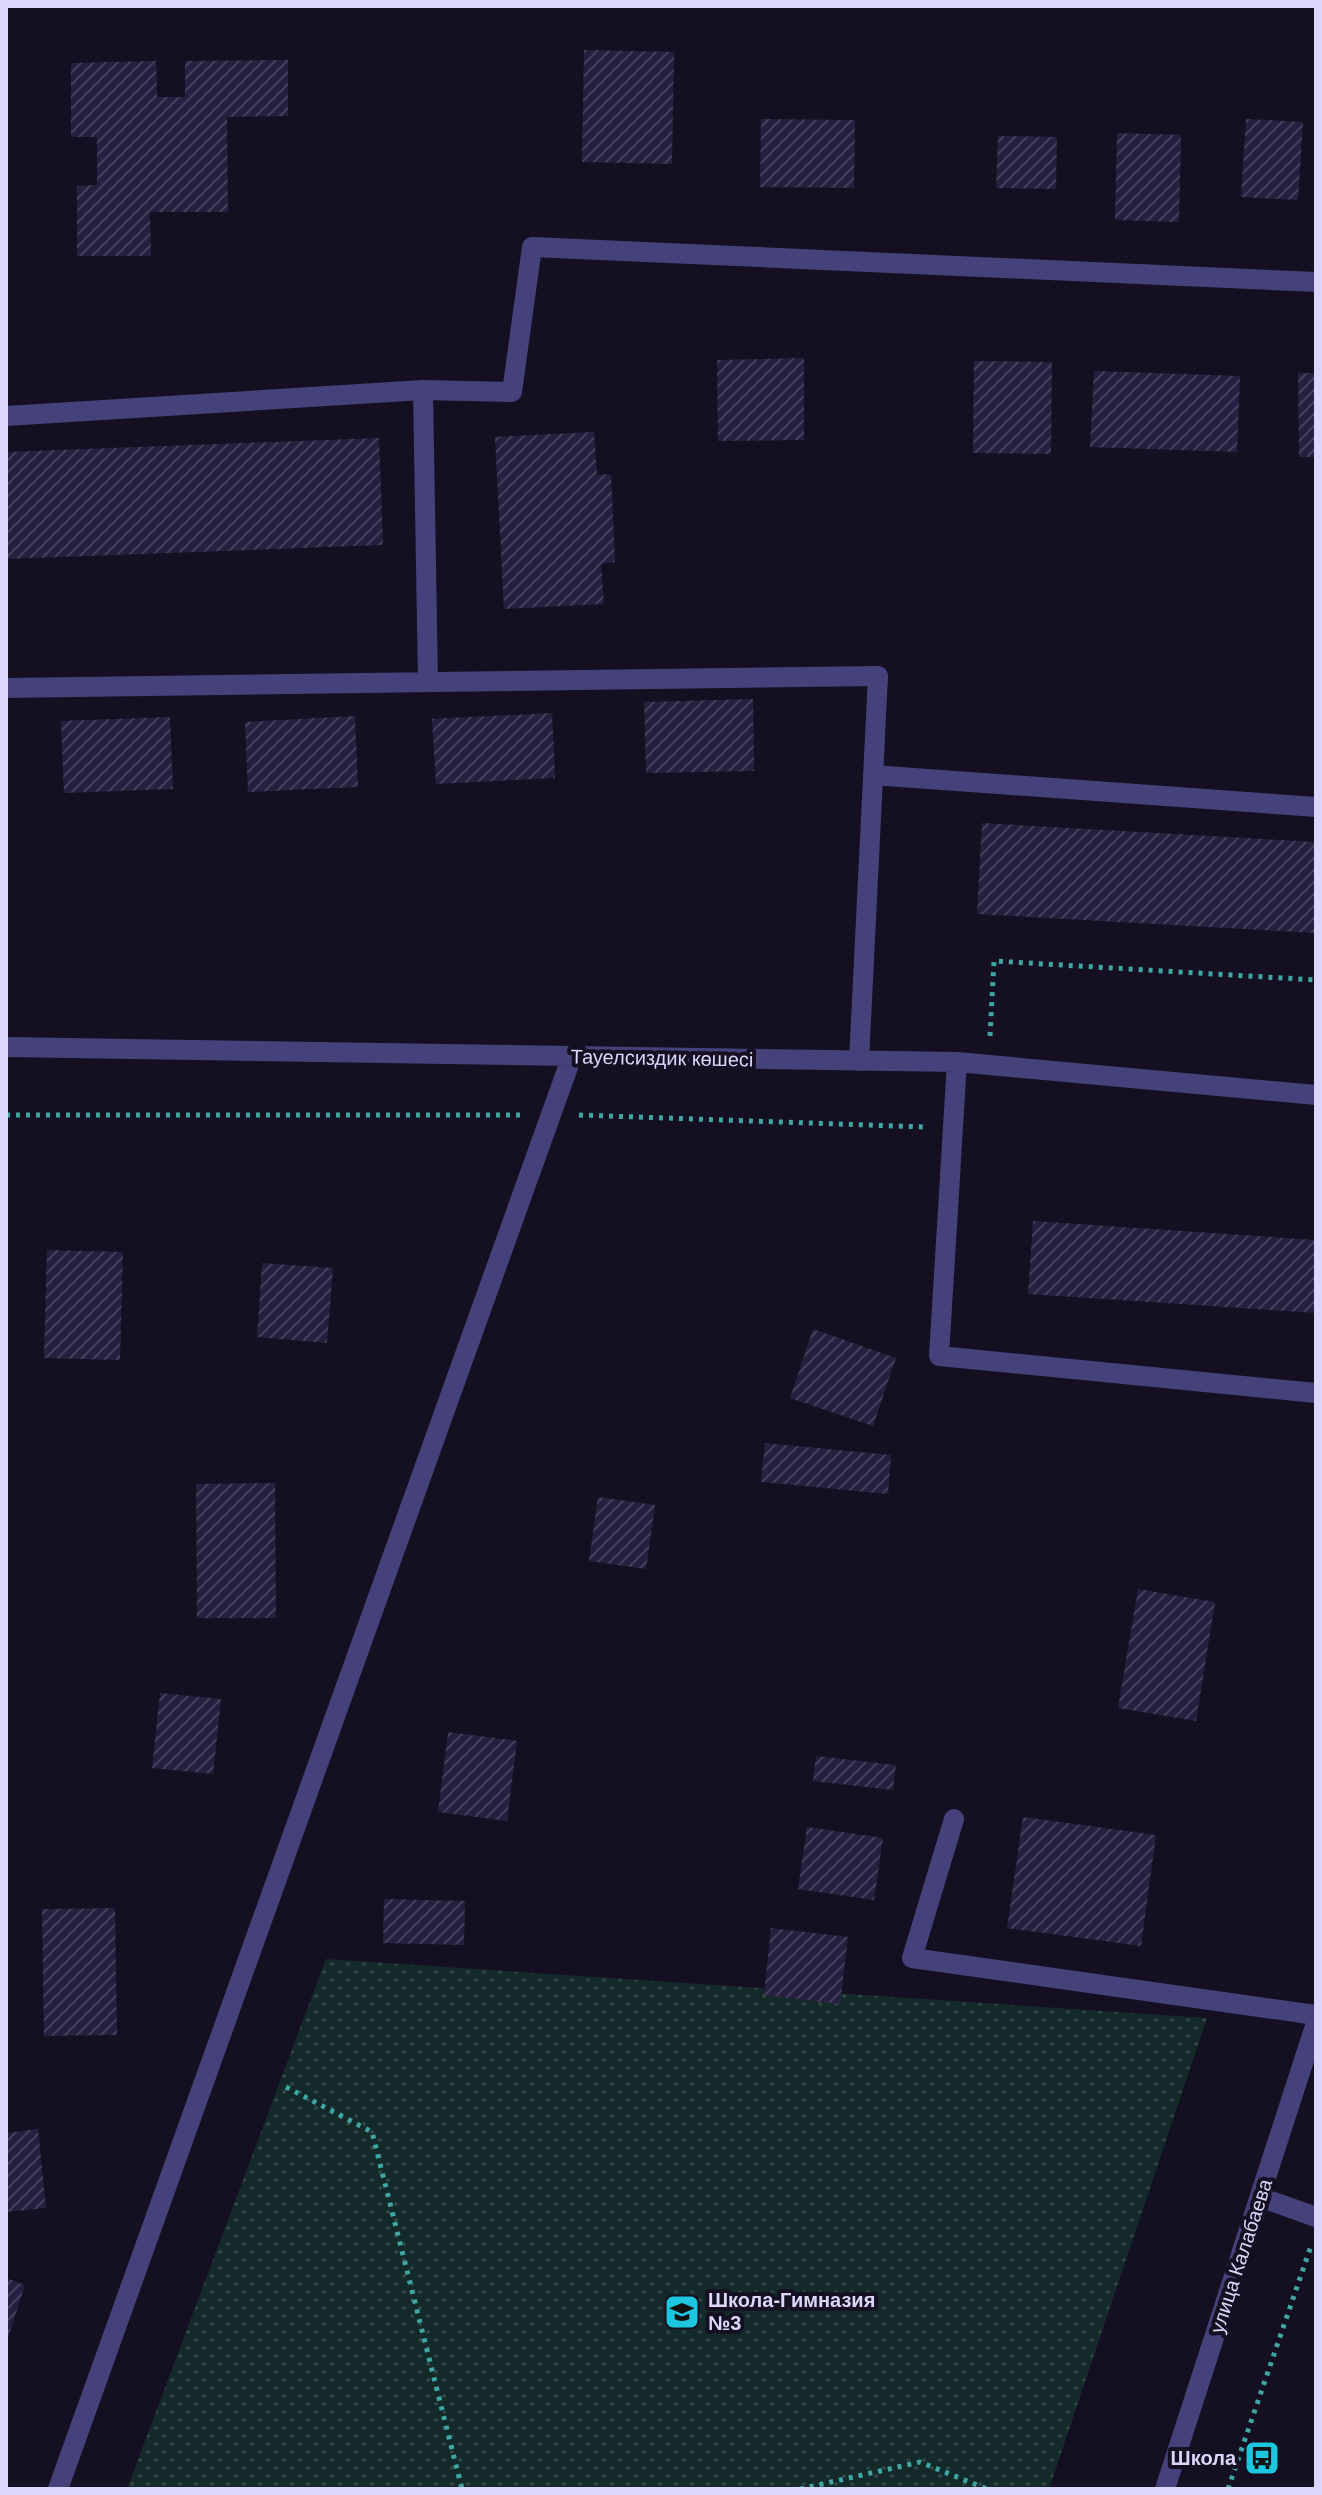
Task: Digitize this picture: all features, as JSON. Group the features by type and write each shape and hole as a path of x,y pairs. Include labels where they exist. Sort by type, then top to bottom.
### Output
{"street":[{"path":"6,416 423,390 512,392 532,247 1316,282"},
{"path":"423,390 428,682"},
{"path":"6,688 878,676 859,1061"},
{"path":"873,775 1316,807"},
{"name":"Тауелсиздик көшесі","path":"6,1047 957,1062 1316,1095"},
{"path":"58,2489 572,1056"},
{"path":"957,1062 939,1356 1316,1393"},
{"path":"954,1819 912,1958 1316,2015"},
{"name":"улица Калабаева","path":"1165,2489 1316,2023"},
{"path":"1260,2197 1316,2217"}],"path":[{"path":"286,2087 372,2132 462,2489"},
{"path":"1228,2489 1316,2231"},
{"path":"800,2489 920,2462 987,2489"}],"green space":[{"path":"326,1959 1207,2018 1049,2489 127,2489"}],"building":[{"path":"584,50 674,52 672,164 582,162"},
{"path":"288,60 288,116 227,117 228,212 150,212 151,256 77,256 77,186 97,185 97,137 71,137 71,63 156,61 157,97 185,97 185,61"},
{"path":"761,119 855,120 854,188 760,187"},
{"path":"1246,119 1303,122 1298,200 1241,197"},
{"path":"1117,133 1181,135 1179,222 1115,220"},
{"path":"998,136 1057,137 1056,189 996,188"},
{"path":"804,358 804,440 718,441 717,360"},
{"path":"974,361 1052,362 1051,454 973,453"},
{"path":"1094,371 1240,376 1237,452 1090,447"},
{"path":"1298,373 1316,373 1316,457 1299,457"},
{"path":"594,432 597,475 611,474 615,562 601,564 604,604 504,609 495,437"},
{"path":"379,438 383,545 6,559 6,452"},
{"path":"753,699 754,771 646,773 644,702"},
{"path":"552,713 555,778 436,784 432,719"},
{"path":"355,716 358,787 248,792 245,722"},
{"path":"170,717 173,789 64,793 61,721"},
{"path":"982,823 1316,842 1316,933 977,914"},
{"path":"1033,1221 1316,1240 1316,1313 1028,1294"},
{"path":"47,1250 123,1252 120,1360 44,1358"},
{"path":"262,1263 333,1268 327,1343 257,1337"},
{"path":"813,1329 896,1358 873,1426 790,1398"},
{"path":"765,1443 891,1455 888,1494 761,1482"},
{"path":"275,1483 276,1618 197,1618 196,1484"},
{"path":"598,1497 655,1505 646,1569 589,1561"},
{"path":"1138,1589 1215,1602 1196,1721 1118,1708"},
{"path":"160,1693 221,1699 213,1774 152,1768"},
{"path":"448,1732 517,1741 507,1821 438,1812"},
{"path":"816,1756 896,1765 893,1790 813,1781"},
{"path":"1023,1817 1156,1835 1141,1946 1007,1928"},
{"path":"807,1827 883,1838 874,1900 798,1889"},
{"path":"384,1899 465,1901 464,1945 383,1943"},
{"path":"115,1908 117,2035 44,2036 42,1909"},
{"path":"771,1928 848,1937 840,2004 764,1995"},
{"path":"38,2129 46,2208 6,2212 6,2133"},
{"path":"6,2278 25,2285 7,2341 6,2341"}],"place":[{"name":"Школа-Гимназия №3","path":"682,2312"},
{"name":"Школа","path":"1262,2458"}]}
